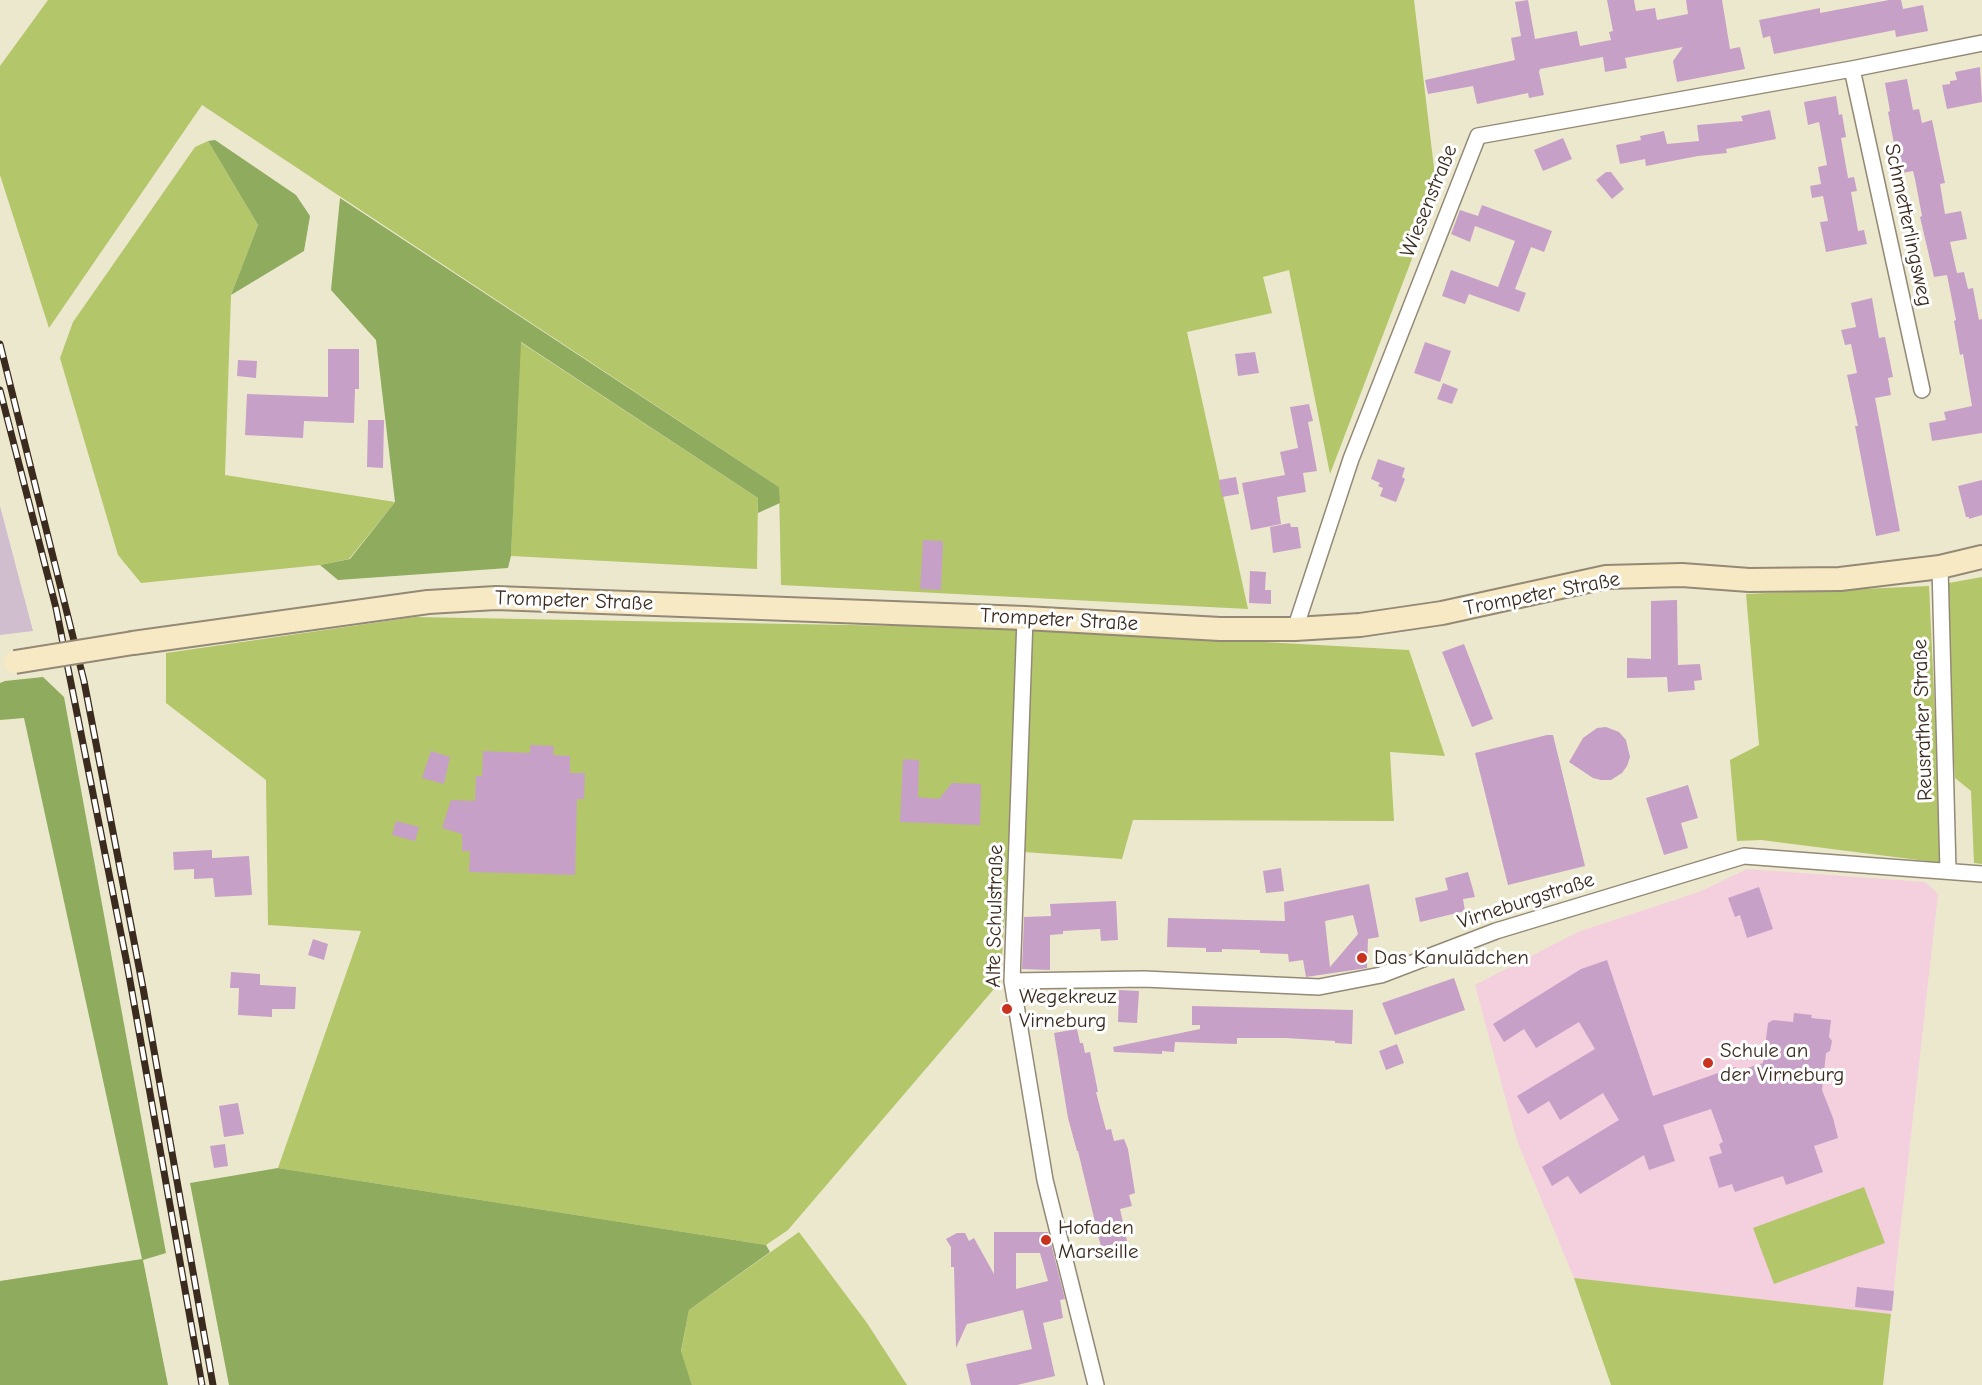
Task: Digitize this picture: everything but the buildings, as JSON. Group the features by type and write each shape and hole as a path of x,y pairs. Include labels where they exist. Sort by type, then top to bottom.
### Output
{"main road":[{"name":"Trompeter Straße","path":"7,663 428,602 496,598 1025,618 1220,628 1295,629 1360,625 1442,613 1606,577 1682,574 1749,580 1840,579 1940,567 1982,557"}],"street":[{"name":"Wiesenstraße","path":"1295,629 1351,459 1478,136 1852,69 1982,43"},
{"name":"Schmetterlingsweg","path":"1852,69 1922,390"},
{"name":"Reusrather Straße","path":"1940,567 1948,871"},
{"name":"Alte Schulstraße","path":"1025,618 1012,981 1045,1180 1096,1385"},
{"name":"Virneburgstraße","path":"1012,981 1144,979 1319,987 1381,975 1496,931 1744,856 1982,874"}],"shaded area":[{"path":"0,506 33,631 0,635"},
{"name":"Schule an der Virneburg","path":"1747,869 1925,882 1938,894 1891,1314 1574,1278 1517,1141 1475,985 1578,932 1699,892"}],"green space":[{"path":"48,0 1414,0 1437,193 1330,474 1289,270 1263,277 1272,313 1187,332 1248,609 781,585 779,487 202,105 49,328 0,175 0,66"},
{"path":"215,140 296,195 310,216 304,251 231,295 258,225 208,141"},
{"path":"208,141 258,225 231,295 225,475 395,502 349,559 320,565 141,583 118,555 60,358 73,322 195,147"},
{"path":"340,198 779,487 780,503 758,513 758,498 521,342 511,556 508,568 338,580 320,565 350,559 395,502 376,340 331,290"},
{"path":"520,342 758,498 757,569 511,556"},
{"path":"1982,577 1982,864 1974,863 1971,791 1955,778 1943,584"},
{"path":"1929,586 1942,863 1761,840 1737,841 1730,760 1759,745 1746,594"},
{"path":"415,617 1010,628 1409,650 1445,756 1390,752 1394,821 1133,820 1122,859 1010,851 1000,982 788,1230 766,1245 278,1168 361,931 268,925 266,780 166,703 166,653"},
{"path":"43,677 64,697 166,1253 143,1260 168,1385 0,1385 0,1281 142,1259 24,718 0,720 0,683"},
{"path":"278,1168 766,1245 770,1252 689,1310 681,1351 692,1385 229,1385 190,1183"},
{"path":"1864,1187 1885,1243 1774,1284 1753,1228"},
{"path":"799,1232 867,1323 907,1385 692,1385 681,1352 689,1310"},
{"path":"1574,1278 1891,1314 1883,1385 1611,1385"}],"railway":[{"path":"0,344 84,681 143,988 213,1385"},
{"path":"0,390 56,608 127,964 202,1385"}],"place":[{"name":"Das Kanulädchen","path":"1362,958"},
{"name":"Wegekreuz Virneburg","path":"1007,1009"},
{"name":"Schule an der Virneburg","path":"1708,1063"},
{"name":"Hofaden Marseille","path":"1046,1240"}]}
